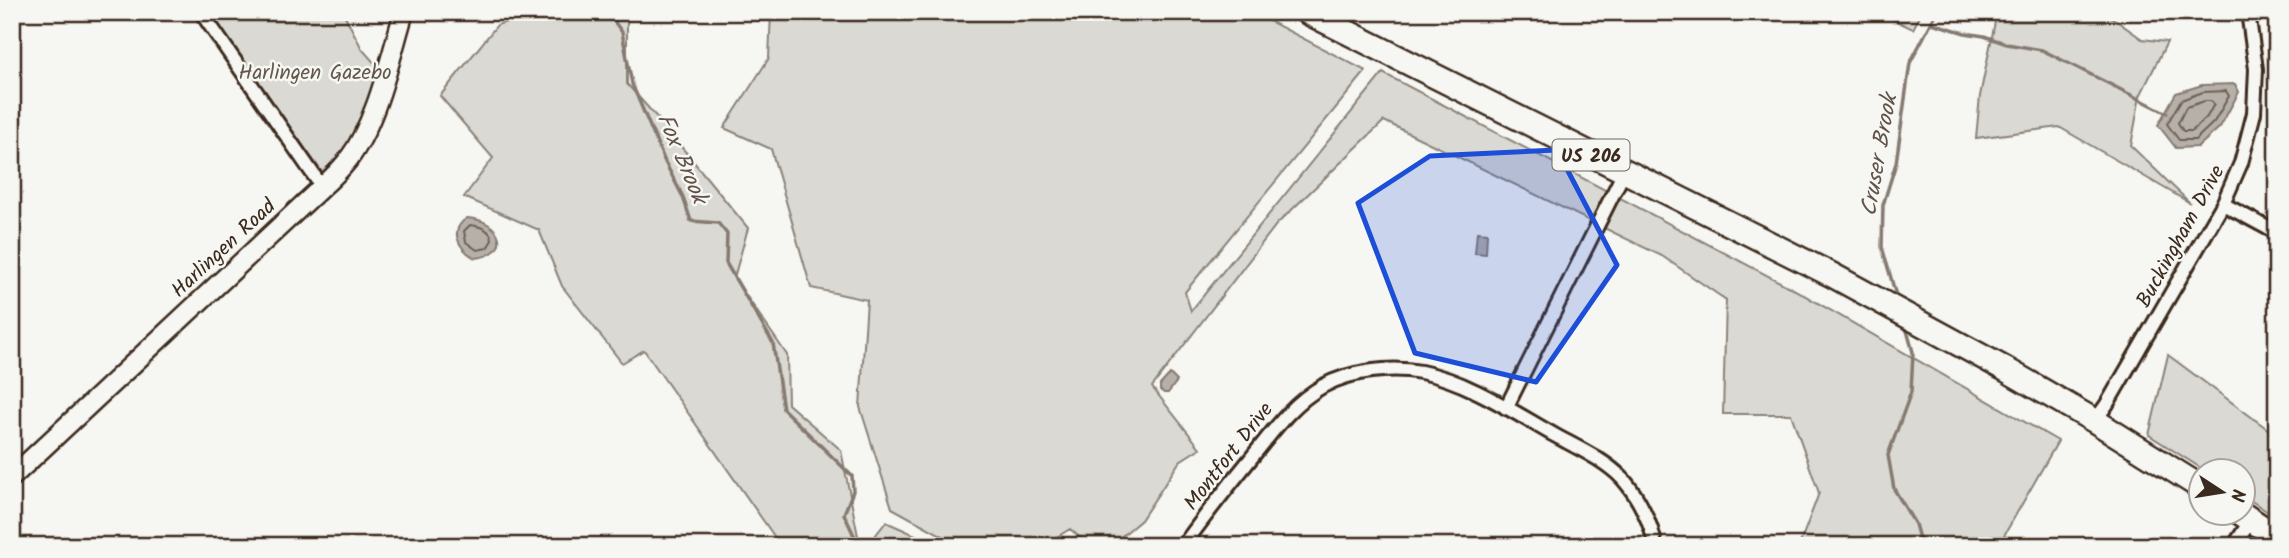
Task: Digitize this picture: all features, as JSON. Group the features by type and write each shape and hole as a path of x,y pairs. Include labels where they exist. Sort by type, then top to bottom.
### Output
{"highway":[{"name":"US 206","path":"1307,12 1763,240 1926,325 2095,421 2188,479"},
{"path":"2258,525 2277,537"}],"street":[{"path":"201,12 322,187"},
{"name":"Harlingen Road","path":"12,477 348,160 372,117 404,12"},
{"name":"Buckingham Drive","path":"2095,421 2108,404 2224,204 2241,163 2254,113 2256,69 2248,12"},
{"path":"1506,408 1624,172"},
{"path":"2224,204 2277,233"},
{"name":"Montfort Drive","path":"1183,546 1290,409 1323,386 1364,373 1397,369 1454,382 1599,460 1621,477 1633,492 1654,536 1655,546"},
{"path":"2234,546 2241,526"}],"highlighted area":[{"path":"1557,150 1617,265 1536,382 1415,353 1358,203 1430,156"}],"green space":[{"name":"Harlingen Gazebo","path":"221,12 343,12 362,49 378,67 361,123 351,141 324,175 213,20 214,15"},
{"path":"537,12 627,12 627,84 748,228 734,278 787,355 788,404 841,450 860,546 781,546 644,350 622,363 562,286 539,230 464,197 493,158 440,96 497,25"},
{"path":"771,12 1252,12 1366,71 1185,292 1191,311 1383,73 1795,290 2058,441 1998,546 1799,546 1819,493 1791,414 1723,414 1726,300 1662,256 1384,121 1276,225 1152,387 1200,448 1180,461 1141,520 1110,546 1090,546 1070,529 1047,546 1001,546 1005,540 995,546 961,546 892,508 860,407 867,300 811,288 771,149 724,128 769,58"},
{"path":"1877,12 1922,12 1913,29"},
{"path":"1997,12 2104,12 2142,39 2167,42 2140,96 2131,146 2190,203 2059,127 1976,138 1980,96"},
{"path":"2168,355 2277,436 2277,518 2258,505 2258,456 2188,456 2188,460 2149,435"},
{"path":"886,522 940,546 867,546"}],"water":[{"path":"2235,84 2239,92 2220,127 2198,147 2176,148 2158,125 2176,93 2202,85"},
{"path":"467,218 479,220 495,230 499,244 495,250 475,258 464,250 457,234 461,223"},
{"path":"1477,232 1487,233 1486,254 1475,253"},
{"path":"1170,374 1177,381 1168,393 1164,393 1160,390 1160,385"}],"waterway":[{"name":"Fox Brook","path":"607,12 622,32 632,84 683,197 691,221 718,223 727,234 726,263 773,343 783,409 852,476 853,491 844,514 859,546"},
{"name":"Cruser Brook","path":"1897,299 1882,247 1883,205 1896,163 1910,63 1937,12"},
{"path":"1932,23 2007,44 2042,50 2167,113"},
{"name":"Cruser Brook","path":"1906,327 1913,352 1911,392 1888,455 1894,489 1915,524 1921,546"}]}
